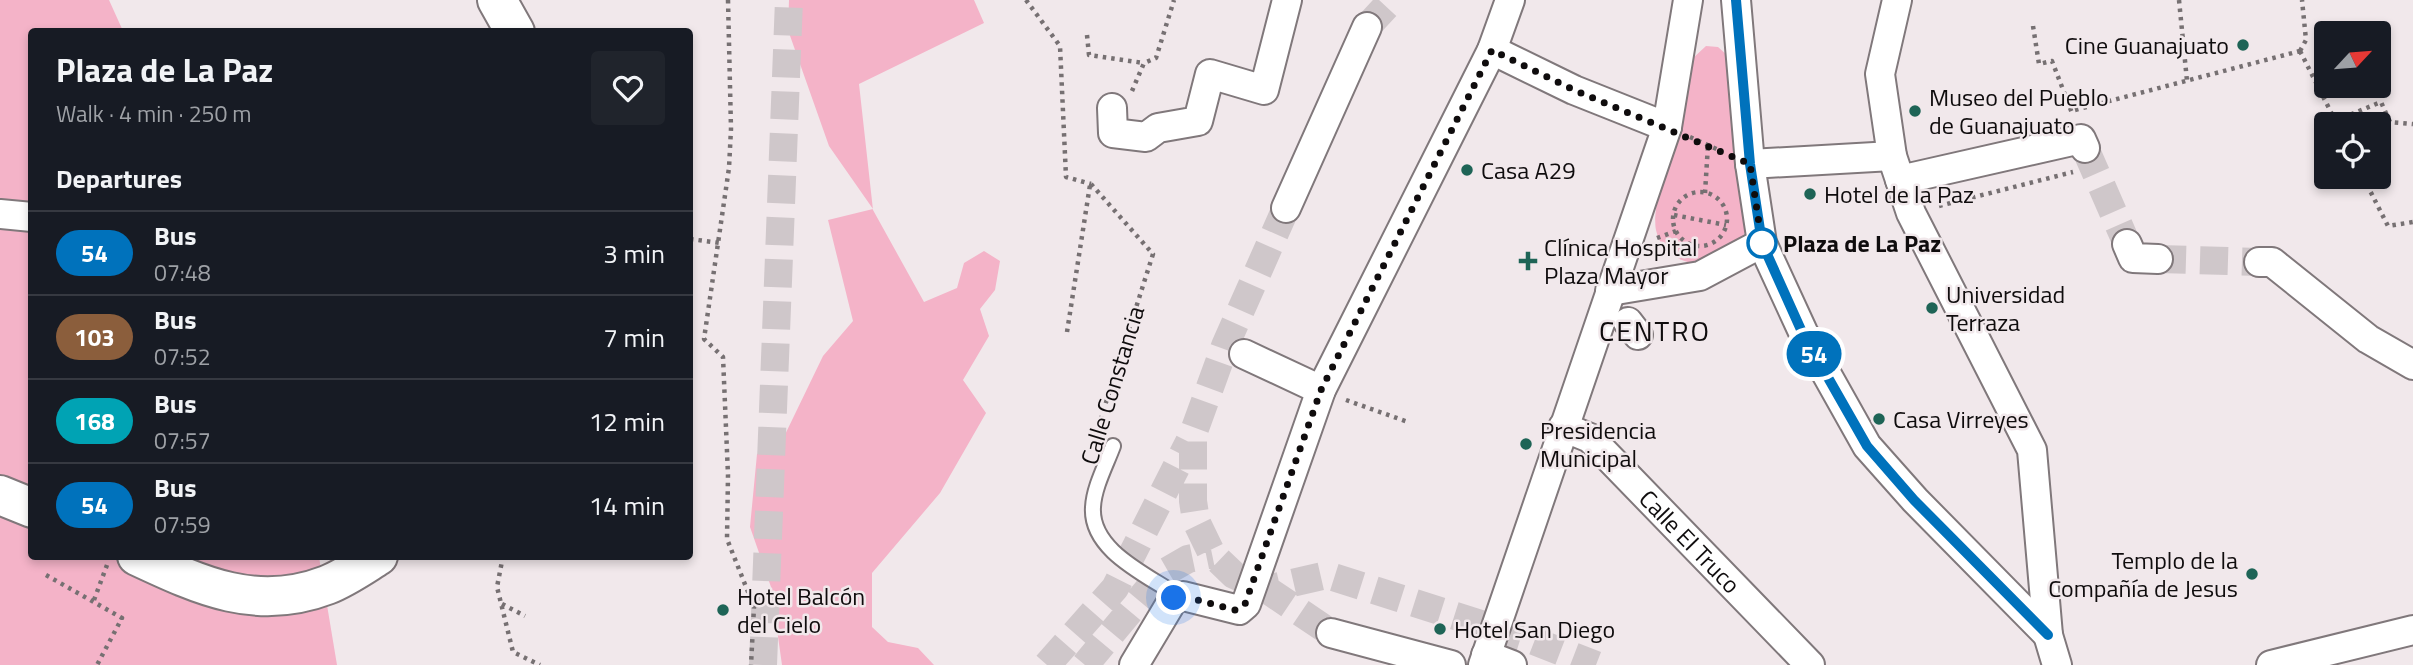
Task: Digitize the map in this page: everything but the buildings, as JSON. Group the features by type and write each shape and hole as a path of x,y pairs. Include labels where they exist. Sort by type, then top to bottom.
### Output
{"street":[{"path":"497,0 513,28"},
{"path":"1112,108 1113,133 1146,137 1158,128 1198,121 1210,74 1264,90 1287,0"},
{"path":"1134,665 1171,600 1178,596 1239,610 1245,604 1321,390 1492,50 1510,0"},
{"path":"1512,665 1484,660 1667,127 1688,0"},
{"path":"1736,0 1750,164 1762,243 1802,332 1867,446 1914,500 2048,635"},
{"path":"1897,0 1880,74 1896,168 1911,212 2032,450 2048,635 2057,665"},
{"path":"1286,208 1367,27"},
{"path":"1492,50 1574,90 1667,127"},
{"path":"1750,164 1896,168 2081,153"},
{"path":"0,215 28,217"},
{"path":"1610,290 1700,276 1762,243"},
{"path":"2259,262 2272,262 2368,339 2413,365"},
{"path":"1244,354 1321,390"},
{"name":"Calle El Truco","path":"1563,428 1590,438 1810,665"},
{"path":"0,495 28,506"},
{"path":"147,560 242,597 295,594 327,584 372,560"},
{"path":"2271,665 2413,630"},
{"path":"1331,633 1451,665"}],"lane":[{"path":"1113,446 1093,505 1096,530 1112,551 1178,596"}],"path":[{"path":"729,0 731,130 720,243 704,339 723,358 728,475 727,539 754,607 751,665"},
{"path":"1026,0 1060,46 1066,177 1091,184 1067,332"},
{"path":"1087,35 1089,55 1144,63 1156,58 1174,0"},
{"path":"2179,0 2187,81"},
{"path":"2033,26 2039,64 2052,61 2071,111 2300,51 2306,40 2302,0"},
{"path":"2300,51 2330,112"},
{"path":"1112,108 1133,90 1144,63"},
{"path":"2360,112 2381,102 2386,112"},
{"path":"2391,122 2413,124"},
{"path":"1667,127 1750,164"},
{"path":"1705,193 1708,145"},
{"path":"1937,206 2081,153"},
{"name":"Calle Constancia","path":"1091,184 1153,254 1093,443"},
{"path":"2369,189 2388,226 2413,222"},
{"path":"1705,193 1722,204 1726,225 1714,242 1697,246 1681,239 1676,231 1674,215 1682,198 1705,193"},
{"path":"1674,215 1726,225"},
{"path":"693,239 720,243"},
{"path":"1321,390 1408,422"},
{"path":"94,600 109,560"},
{"path":"502,560 498,587 513,652 540,665"},
{"path":"46,575 94,600 121,618 97,665"},
{"path":"502,604 525,616"}],"shaded area":[{"path":"0,0 109,0 122,28 28,28 28,560 320,560 337,665 0,665"},
{"path":"789,0 974,0 984,23 859,84 873,209 829,146 788,30"},
{"name":"Plaza de La Paz","path":"1706,46 1718,47 1728,56 1746,229 1740,244 1699,265 1677,258 1666,250 1658,238 1655,217 1663,173 1692,59"},
{"path":"873,209 924,302 957,288 964,263 984,251 1000,261 995,290 980,309 989,336 963,380 986,413 940,493 872,573 872,627 888,642 918,648 934,665 782,665 771,587 750,527 757,454 779,447 823,356 853,321 828,220"}],"tunnel":[{"path":"763,665 789,0"},
{"path":"1367,27 1392,0"},
{"path":"2085,148 2127,244"},
{"path":"1286,208 1225,346 1193,434 1193,501 1196,521 1212,554 1234,575 1266,589 1327,575 1531,640 1596,665"},
{"path":"2158,259 2259,262"},
{"path":"1047,665 1115,588 1189,442"},
{"path":"1085,665 1160,575 1188,559 1212,554"},
{"path":"1266,589 1331,633"}],"bus line":[{"name":"54","path":"1736,0 1750,164 1762,243 1802,332 1867,446 1914,500 2048,635"}],"place":[{"name":"Cine Guanajuato","path":"2243,45"},
{"name":"Museo del Pueblo de Guanajuato","path":"1915,111"},
{"name":"Casa A29","path":"1467,170"},
{"name":"Hotel de la Paz","path":"1810,194"},
{"name":"Plaza de La Paz","path":"1762,243"},
{"name":"Clínica Hospital Plaza Mayor","path":"1528,261"},
{"name":"Universidad Terraza","path":"1932,308"},
{"name":"Casa Virreyes","path":"1879,419"},
{"name":"Presidencia Municipal","path":"1526,444"},
{"name":"Templo de la Compañía de Jesus","path":"2252,574"},
{"name":"Hotel Balcón del Cielo","path":"723,610"},
{"name":"Hotel San Diego","path":"1440,629"}],"district":[{"name":"CENTRO","path":"1655,330"}],"route":[{"path":"1174,598 1182,596 1231,610 1239,610 1245,604 1321,390 1492,50 1574,90 1750,164 1762,243"}]}
